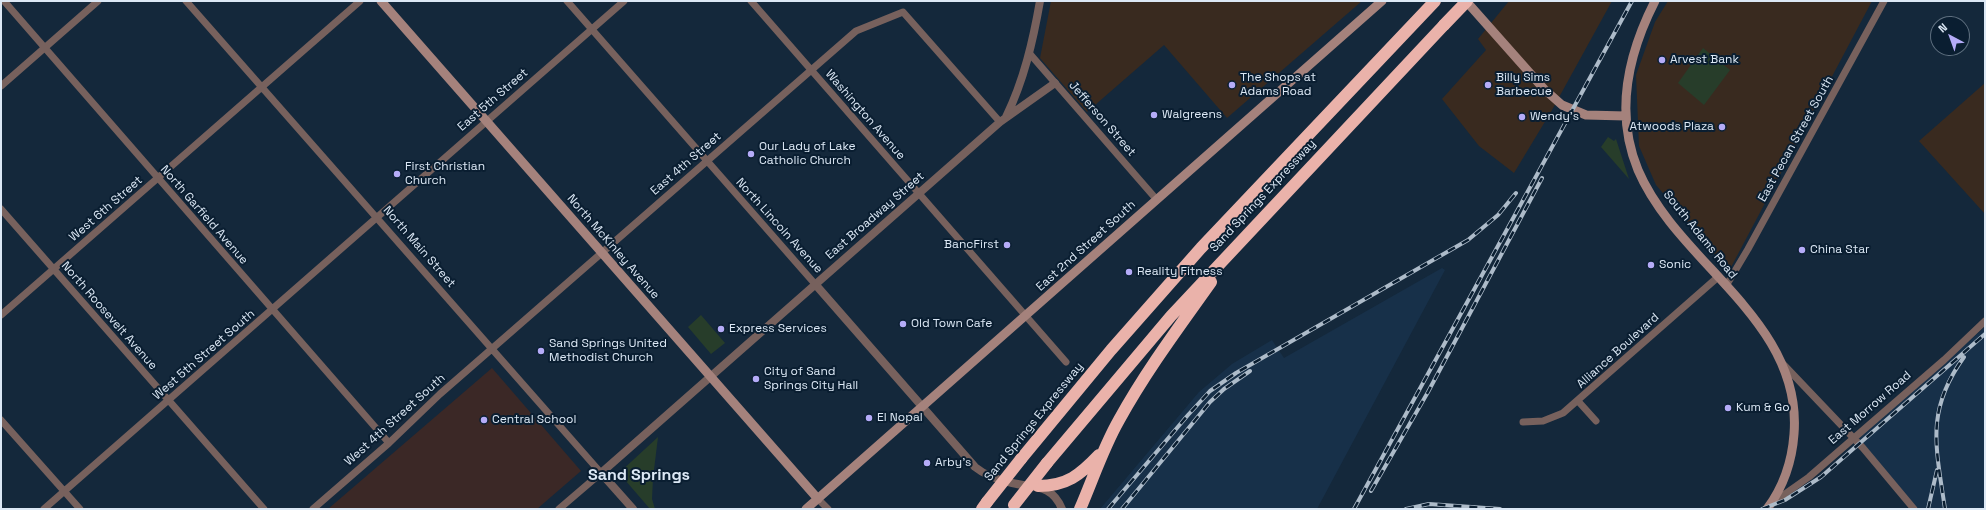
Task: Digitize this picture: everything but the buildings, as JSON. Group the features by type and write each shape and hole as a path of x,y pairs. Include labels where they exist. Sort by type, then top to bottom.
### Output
{"highway":[{"name":"Sand Springs Expressway","path":"1012,507 1047,463 1171,316 1466,1"},
{"name":"Sand Springs Expressway","path":"984,506 1111,350 1200,248 1432,4"},
{"path":"1080,509 1118,420 1146,376 1239,242"},
{"path":"1038,486 1053,486 1072,479 1089,467 1104,450"}],"main road":[{"name":"North McKinley Avenue","path":"381,1 818,498"},
{"name":"East 2nd Street South","path":"806,509 1382,1"},
{"path":"1466,1 1554,99 1566,108 1586,115 1626,116"},
{"name":"South Adams Road","path":"1655,1 1641,31 1630,61 1626,88 1627,133 1633,156 1645,184 1668,219 1764,330 1784,365 1794,408 1793,451 1782,486 1769,506"}],"street":[{"name":"North Garfield Avenue","path":"4,1 389,442"},
{"path":"1,86 98,1"},
{"name":"North Main Street","path":"186,1 634,509"},
{"name":"West 6th Street","path":"1,315 360,1"},
{"name":"North Lincoln Avenue","path":"566,1 974,467 984,475 1012,483 1038,486"},
{"name":"East 5th Street","path":"378,218 487,120 624,1"},
{"name":"Washington Avenue","path":"751,1 1066,362"},
{"name":"East Broadway Street","path":"601,473 814,284 1003,121 1018,89 1030,54 1040,1"},
{"name":"East Pecan Street South","path":"1726,286 1748,249 1884,1"},
{"name":"East 4th Street","path":"492,348 856,32 903,12 1003,121"},
{"name":"Jefferson Street","path":"1030,54 1157,200"},
{"path":"1003,121 1055,83"},
{"name":"North Roosevelt Avenue","path":"1,209 264,509"},
{"name":"West 5th Street South","path":"44,509 378,218"},
{"name":"Alliance Boulevard","path":"1523,422 1554,418 1563,413 1718,277"},
{"name":"East Morrow Road","path":"1769,506 1809,477 1939,364 1985,321"},
{"name":"West 4th Street South","path":"313,509 492,348"},
{"name":"South Adams Road","path":"1784,365 1853,438 1914,509"},
{"path":"1578,401 1596,420"},
{"path":"1,420 80,509"},
{"path":"558,509 601,473"},
{"path":"1038,486 1055,497 1062,509"},
{"name":"North McKinley Avenue","path":"818,498 828,509"}],"shaded area":[{"name":"The Shops at Adams Road","path":"1051,1 1362,1 1227,118 1164,45 1087,112 1040,58"},
{"path":"1509,1 1612,1 1552,110 1514,173 1479,146 1442,99 1486,50 1478,39"},
{"name":"Atwoods Plaza","path":"1668,1 1872,1 1729,271 1656,185 1639,146 1636,75 1655,22"},
{"path":"1985,83 1985,214 1919,141"},
{"path":"1442,268 1445,270 1317,509 1100,509 1199,392 1232,364 1272,340 1284,358"},
{"path":"1985,327 1985,509 1918,509 1858,438"},
{"name":"Central School","path":"492,368 581,471 537,509 328,509"}],"green space":[{"path":"1703,48 1730,70 1704,105 1678,83"},
{"path":"1608,137 1614,141 1616,139 1629,179 1601,147"},
{"path":"701,315 725,343 711,354 688,327"},
{"path":"658,437 652,499 655,509 650,509 619,473"}],"railway":[{"path":"1354,509 1632,1"},
{"path":"1371,491 1428,392 1542,178"},
{"path":"1108,509 1210,391 1236,373 1468,240 1498,215 1516,193"},
{"path":"1762,509 1785,500 1821,477 1985,334"},
{"path":"1945,509 1937,448 1936,430 1938,412 1943,395 1952,376 1964,357"},
{"path":"1122,509 1210,402 1224,389 1250,371"},
{"path":"1928,509 1937,470"},
{"path":"1406,509 1429,504 1500,509"}],"place":[{"name":"Arvest Bank","path":"1662,60"},
{"name":"The Shops at Adams Road","path":"1232,85"},
{"name":"Billy Sims Barbecue","path":"1488,85"},
{"name":"Walgreens","path":"1154,115"},
{"name":"Wendy's","path":"1522,117"},
{"name":"Atwoods Plaza","path":"1722,127"},
{"name":"Our Lady of Lake Catholic Church","path":"751,154"},
{"name":"First Christian Church","path":"397,174"},
{"name":"BancFirst","path":"1007,245"},
{"name":"China Star","path":"1802,250"},
{"name":"Sonic","path":"1651,265"},
{"name":"Reality Fitness","path":"1129,272"},
{"name":"Old Town Cafe","path":"903,324"},
{"name":"Express Services","path":"721,329"},
{"name":"Sand Springs United Methodist Church","path":"541,351"},
{"name":"City of Sand Springs City Hall","path":"756,379"},
{"name":"Kum & Go","path":"1728,408"},
{"name":"El Nopal","path":"869,418"},
{"name":"Central School","path":"484,420"},
{"name":"Arby's","path":"927,463"}],"district":[{"name":"Sand Springs","path":"639,476"}]}
